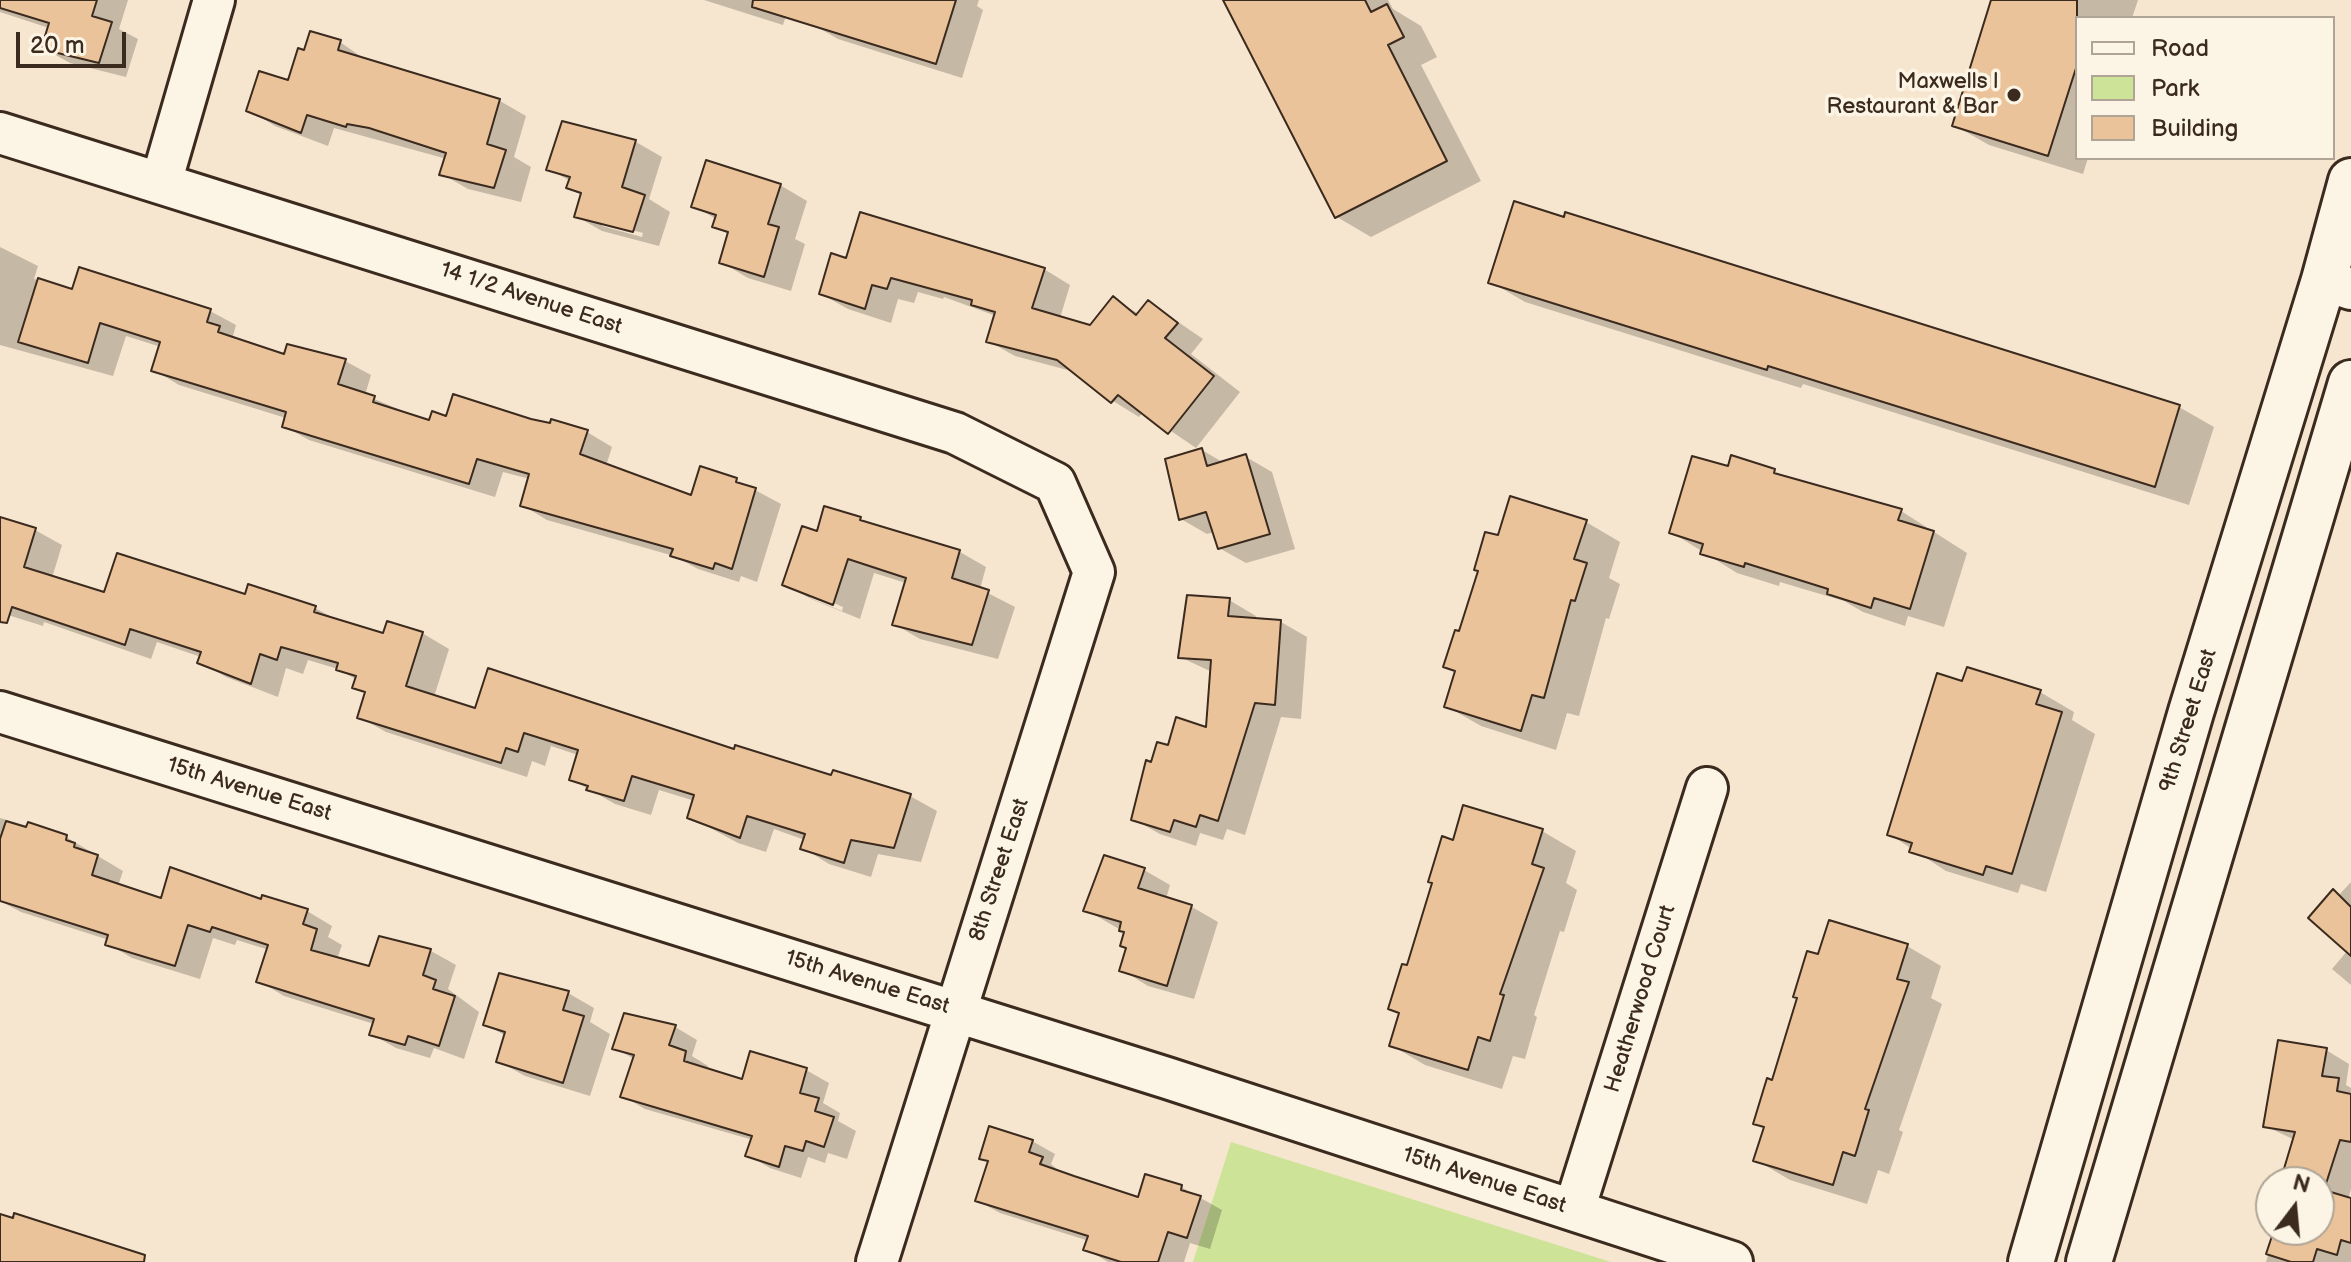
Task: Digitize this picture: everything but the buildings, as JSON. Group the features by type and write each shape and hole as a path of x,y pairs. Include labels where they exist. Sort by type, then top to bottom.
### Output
{"main road":[{"name":"9th Street East","path":"2031,1262 2191,712 2338,285 2351,181"},
{"path":"2089,1262 2351,383"}],"street":[{"path":"161,183 214,0"},
{"name":"14 1/2 Avenue East","path":"0,133 955,433 1055,483"},
{"name":"8th Street East","path":"877,1262 1094,572 1055,483"},
{"name":"15th Avenue East","path":"0,712 955,1011 1732,1262"},
{"name":"Heatherwood Court","path":"1574,1210 1707,788"}],"green space":[{"path":"1231,1142 1611,1262 1193,1262"}],"place":[{"name":"Maxwells | Restaurant & Bar","path":"2014,95"}]}
